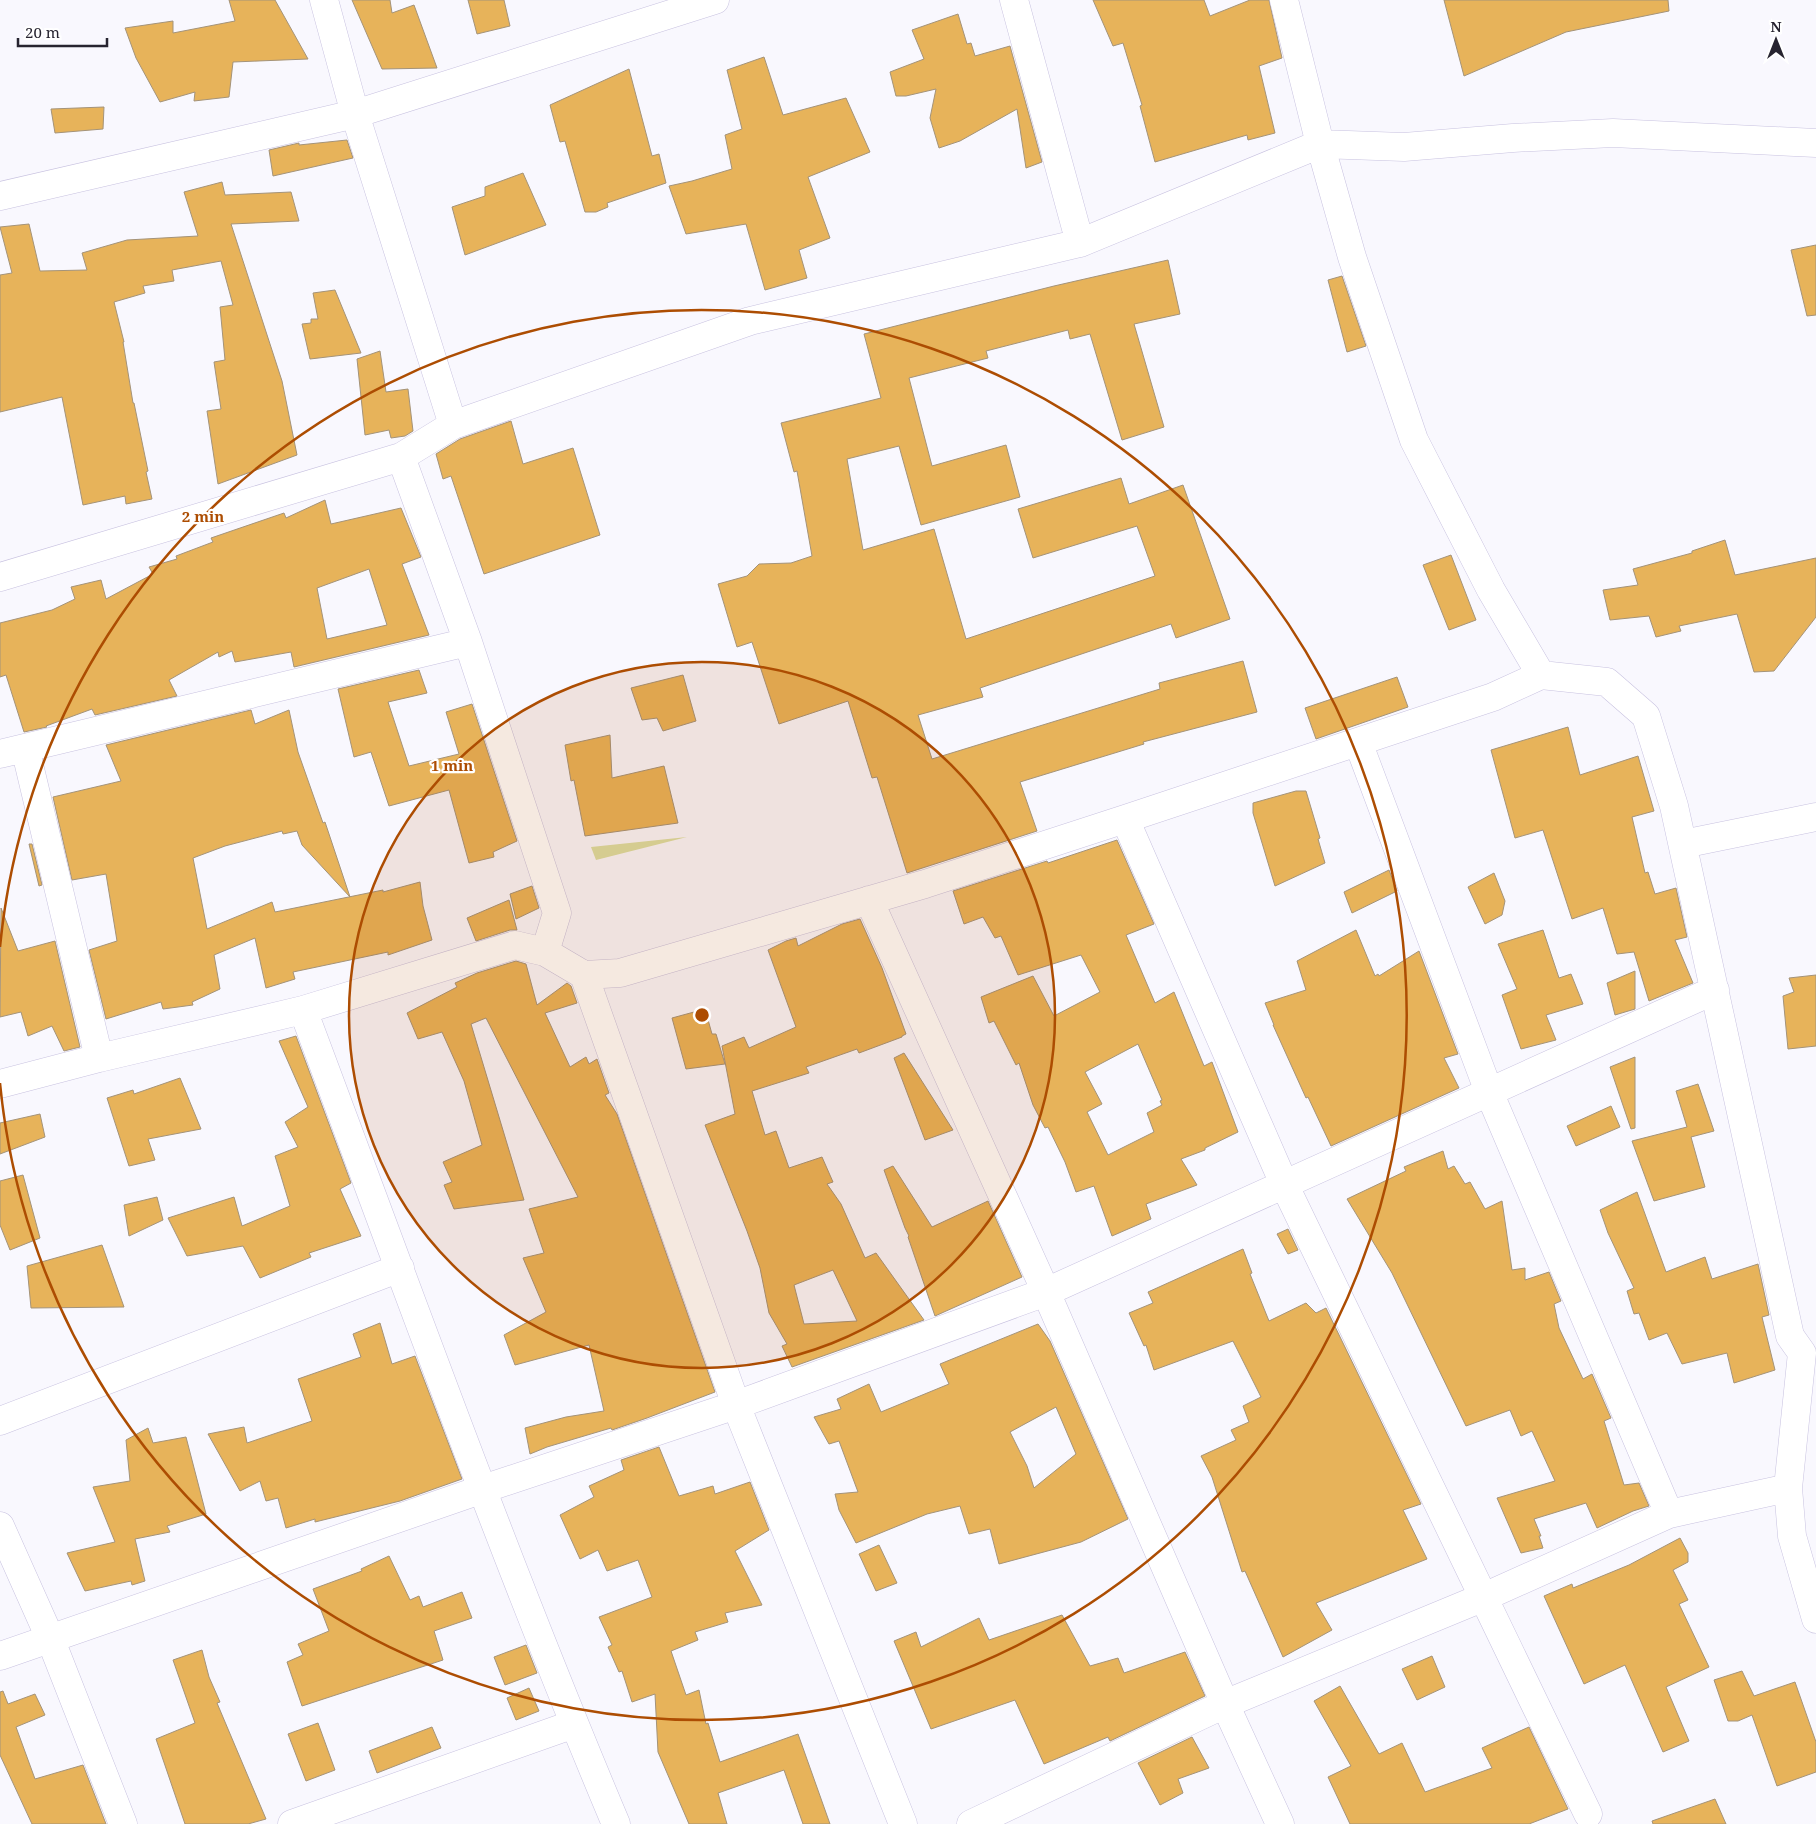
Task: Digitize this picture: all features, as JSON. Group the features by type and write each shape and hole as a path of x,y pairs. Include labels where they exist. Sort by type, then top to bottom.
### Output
{"street":[{"path":"324,0 355,114 453,425"},
{"path":"0,196 355,114 715,0"},
{"path":"1014,0 1080,243"},
{"path":"1284,0 1320,144 1352,257 1414,440 1491,590 1541,675"},
{"path":"0,577 401,456 453,425 750,321 1080,243 1320,144 1404,148 1513,138 1613,133 1816,143"},
{"path":"401,456 468,642 557,913 545,952"},
{"path":"99,1058 13,751 468,642"},
{"path":"0,1084 99,1058 303,1010 515,944 545,952 584,975 620,973 925,884 1493,697 1541,675 1607,682 1646,716 1674,806 1790,1336 1809,1350 1788,1488 1792,1536 1816,1619"},
{"path":"1358,742 1489,1092 1669,1514"},
{"path":"1683,844 1816,817"},
{"path":"1125,819 1284,1184 1588,1814"},
{"path":"869,900 1046,1292 1225,1704 1280,1824"},
{"path":"584,975 736,1405 902,1824"},
{"path":"0,1656 483,1488 736,1405 1046,1292 1715,990"},
{"path":"303,1010 483,1488 574,1724 616,1824"},
{"path":"0,1421 400,1268"},
{"path":"971,1824 1225,1704 1484,1597 1669,1514 1788,1488"},
{"path":"0,1526 50,1638 123,1824"},
{"path":"292,1824 574,1724"}],"green space":[{"path":"687,837 596,860 591,847"}],"building":[{"path":"229,0 275,0 308,59 233,62 229,97 194,101 195,92 160,102 136,58 125,28 173,21 173,33 235,21"},
{"path":"352,0 390,0 392,13 414,5 437,68 382,69"},
{"path":"468,0 504,0 510,26 477,34"},
{"path":"1093,0 1204,0 1210,16 1250,0 1269,0 1282,58 1259,66 1275,133 1248,140 1247,135 1155,162 1140,106 1142,105 1123,43 1113,46"},
{"path":"1444,0 1668,0 1669,11 1566,32 1464,76"},
{"path":"958,14 967,44 971,43 975,56 1010,46 1042,162 1026,168 1017,109 960,141 939,148 930,118 936,89 906,96 896,96 890,72 924,59 912,30"},
{"path":"764,57 783,115 846,98 870,152 808,177 830,238 799,250 807,278 765,290 746,224 686,234 669,186 732,169 725,135 742,129 727,70"},
{"path":"629,69 652,156 659,154 666,183 607,203 608,207 596,212 585,212 565,141 560,142 550,105"},
{"path":"104,107 103,129 55,133 51,109"},
{"path":"347,140 353,158 273,176 269,150 299,143 299,145"},
{"path":"523,173 546,225 465,255 452,207 485,196 485,187"},
{"path":"222,182 225,195 291,192 299,221 231,224 282,381 297,455 218,484 207,411 221,409 214,362 225,360 220,307 233,305 221,261 172,270 174,281 143,286 145,293 114,302 124,342 133,403 148,471 146,472 152,499 126,504 125,496 83,505 62,397 0,412 0,275 12,273 0,227 29,224 40,271 87,270 82,253 127,240 198,236 184,192"},
{"path":"1816,245 1816,315 1807,316 1791,250"},
{"path":"1168,260 1180,314 1134,324 1164,427 1122,440 1090,334 1070,339 1068,330 986,351 988,358 909,378 932,466 1006,445 1020,497 921,525 899,446 847,459 863,550 934,529 966,639 1155,576 1137,526 1033,558 1018,509 1121,478 1129,504 1183,485 1230,619 1176,638 1171,624 980,688 983,697 918,715 932,759 1160,689 1159,683 1243,661 1257,712 1143,742 1144,744 1020,782 1037,831 907,873 877,777 872,778 848,701 779,724 752,642 737,647 718,584 747,576 759,564 791,563 812,556 797,471 794,472 781,423 881,398 864,334 1054,286"},
{"path":"1342,276 1366,346 1347,352 1328,280"},
{"path":"335,290 361,353 310,359 302,324 311,323 311,319 318,319 313,293"},
{"path":"380,351 386,392 408,389 413,431 405,436 391,438 389,430 365,435 357,359"},
{"path":"511,421 523,464 573,448 600,535 484,574 451,476 443,479 436,454 460,439"},
{"path":"325,500 331,524 401,508 421,557 402,564 429,635 294,667 291,652 235,662 232,651 219,657 218,652 169,680 177,696 95,715 92,709 47,727 24,732 6,675 0,677 0,623 52,610 75,599 71,587 101,580 106,599 153,574 149,567 177,559 176,556 213,542 211,538 284,513 286,518","holes":["369,569 387,625 327,639 317,588"]},
{"path":"1725,540 1735,575 1816,558 1816,617 1774,671 1754,672 1737,614 1679,626 1681,631 1656,637 1649,616 1610,620 1603,590 1638,585 1633,569 1692,553 1692,551"},
{"path":"1451,555 1476,620 1449,630 1423,565"},
{"path":"419,670 427,693 388,702 409,766 459,754 446,712 472,704 517,841 493,852 494,857 469,863 449,790 389,806 371,752 354,757 338,689"},
{"path":"683,675 696,721 663,731 657,718 642,720 631,688"},
{"path":"1397,677 1408,707 1316,739 1305,708"},
{"path":"251,710 255,724 289,710 298,752 323,823 325,822 350,897 383,890 383,892 420,882 423,906 432,940 388,955 388,952 293,972 295,979 266,988 255,938 214,955 220,989 192,1002 193,1005 163,1009 161,1002 106,1019 89,950 117,941 106,874 72,880 53,797 121,781 106,745","holes":["282,831 283,834 297,831 302,845 350,897 275,912 272,902 207,929 193,858 225,846"]},
{"path":"1568,727 1580,775 1638,756 1654,811 1632,817 1645,873 1648,872 1655,894 1676,888 1687,937 1675,940 1693,983 1649,1001 1634,952 1617,954 1603,908 1572,919 1543,830 1515,838 1491,750"},
{"path":"610,735 612,778 664,766 678,823 585,836 574,780 571,781 565,745"},
{"path":"1296,791 1306,791 1320,838 1318,839 1325,863 1275,886 1253,813 1253,803"},
{"path":"1117,840 1154,924 1126,935 1155,1003 1174,992 1204,1066 1212,1062 1238,1132 1205,1148 1205,1150 1181,1159 1197,1185 1146,1204 1151,1219 1112,1236 1094,1186 1076,1192 1065,1162 1048,1127 1045,1128 1033,1105 1019,1063 1016,1065 994,1021 989,1023 981,997 1033,976 1054,1016 1100,992 1081,955 1018,975 1001,936 995,938 983,917 964,924 953,891 1047,861 1048,863","holes":["1138,1044 1162,1100 1160,1101 1162,1105 1147,1113 1154,1132 1108,1155 1087,1112 1102,1104 1085,1072"]},
{"path":"29,844 32,844 42,885 39,886"},
{"path":"1389,870 1397,891 1352,913 1344,892"},
{"path":"1494,873 1505,901 1502,915 1485,924 1468,887"},
{"path":"532,886 539,908 516,919 510,894"},
{"path":"509,900 517,930 510,930 476,941 467,918"},
{"path":"1,908 18,951 55,941 80,1047 64,1051 52,1026 28,1036 21,1012 0,1017"},
{"path":"860,919 882,968 906,1034 859,1053 857,1049 806,1067 809,1073 752,1091 765,1135 776,1131 789,1168 822,1157 833,1182 827,1184 841,1204 865,1258 876,1253 924,1320 792,1367 782,1346 787,1344 769,1313 760,1268 747,1231 705,1125 735,1114 722,1046 744,1037 749,1048 796,1027 768,950 796,938 798,946 842,924","holes":["833,1270 857,1321 804,1324 794,1285"]},
{"path":"1356,930 1375,976 1378,974 1379,976 1419,951 1458,1054 1444,1058 1459,1088 1331,1146 1308,1097 1306,1098 1265,1003 1306,990 1297,961"},
{"path":"1543,930 1559,978 1571,974 1583,1004 1546,1015 1556,1040 1521,1049 1502,995 1517,989 1498,944"},
{"path":"516,961 526,964 537,1005 567,983 571,986 577,1003 545,1013 570,1067 586,1057 589,1064 597,1059 609,1093 605,1095 617,1114 715,1392 612,1430 611,1428 530,1454 525,1428 566,1417 604,1411 589,1345 515,1365 504,1335 546,1312 523,1258 544,1253 529,1209 578,1197 486,1018 471,1024 524,1200 454,1209 444,1185 452,1182 443,1162 482,1145 464,1081 442,1032 418,1039 407,1013 457,987 455,983 477,973"},
{"path":"1635,971 1635,1009 1615,1015 1607,983"},
{"path":"1816,975 1816,1046 1788,1049 1783,996 1794,992 1789,978"},
{"path":"705,1009 712,1034 716,1034 725,1064 686,1069 672,1018"},
{"path":"296,1036 351,1183 340,1189 361,1236 309,1253 311,1257 260,1278 243,1246 187,1256 168,1218 234,1197 242,1226 290,1206 275,1156 298,1147 285,1122 308,1107 279,1041"},
{"path":"904,1053 953,1130 925,1140 894,1058"},
{"path":"1635,1057 1635,1128 1631,1129 1610,1067"},
{"path":"180,1078 201,1129 148,1139 155,1160 129,1166 107,1098 133,1090 134,1094"},
{"path":"1698,1084 1714,1131 1691,1137 1705,1187 1654,1201 1632,1141 1687,1127 1676,1091"},
{"path":"1611,1106 1620,1127 1576,1146 1567,1126"},
{"path":"40,1114 45,1137 0,1154 0,1123"},
{"path":"1443,1151 1448,1169 1454,1166 1465,1184 1470,1182 1485,1209 1502,1201 1512,1270 1525,1268 1525,1280 1549,1272 1561,1301 1554,1304 1559,1328 1583,1379 1592,1374 1611,1418 1604,1421 1624,1485 1639,1483 1649,1506 1633,1511 1597,1528 1586,1503 1534,1519 1541,1536 1539,1536 1543,1548 1521,1553 1497,1498 1555,1481 1532,1431 1521,1436 1510,1410 1466,1426 1392,1273 1347,1199 1406,1171 1404,1167"},
{"path":"893,1166 932,1227 988,1201 1022,1277 935,1316 909,1236 884,1170"},
{"path":"23,1175 40,1238 10,1250 0,1225 0,1181"},
{"path":"1637,1192 1666,1272 1705,1257 1712,1279 1758,1264 1769,1315 1762,1317 1775,1370 1734,1383 1727,1353 1682,1364 1667,1333 1649,1340 1639,1313 1634,1314 1627,1291 1634,1288 1608,1233 1600,1210"},
{"path":"157,1197 163,1220 129,1236 124,1205"},
{"path":"1288,1229 1298,1250 1288,1254 1277,1234"},
{"path":"102,1245 124,1307 31,1308 27,1266"},
{"path":"1243,1249 1252,1273 1250,1274 1269,1321 1306,1303 1316,1313 1326,1308 1421,1504 1403,1510 1427,1559 1316,1603 1332,1630 1283,1657 1245,1571 1242,1572 1212,1477 1201,1456 1236,1440 1231,1430 1249,1422 1243,1406 1261,1397 1233,1341 1154,1370 1146,1345 1144,1346 1129,1313 1153,1303 1148,1292"},
{"path":"380,1323 392,1364 415,1356 462,1479 400,1501 315,1522 315,1519 286,1528 278,1498 266,1501 260,1481 240,1491 208,1434 244,1427 247,1443 312,1421 298,1379 361,1357 353,1334"},
{"path":"1038,1324 1050,1341 1128,1519 1081,1542 999,1564 990,1529 969,1534 960,1506 927,1514 856,1543 839,1510 835,1494 858,1492 839,1441 829,1444 814,1417 841,1409 837,1399 869,1384 881,1412 949,1384 940,1364","holes":["1056,1407 1076,1454 1034,1488 1027,1466 1010,1432"]},
{"path":"148,1428 153,1443 186,1437 206,1514 167,1526 170,1532 135,1539 145,1581 132,1585 131,1581 85,1591 67,1553 115,1542 93,1487 130,1481 126,1440"},
{"path":"659,1447 679,1496 713,1486 715,1494 750,1482 769,1530 735,1551 762,1605 725,1613 728,1622 695,1632 698,1640 671,1651 686,1695 699,1690 706,1724 708,1723 720,1762 798,1734 830,1824 803,1824 784,1770 718,1793 727,1824 689,1824 658,1752 655,1694 632,1702 622,1671 619,1672 608,1647 612,1645 599,1617 652,1597 638,1560 607,1571 598,1550 580,1559 560,1515 594,1497 589,1486 624,1470 621,1460"},
{"path":"1680,1538 1688,1553 1688,1562 1673,1570 1688,1600 1679,1604 1709,1667 1666,1687 1689,1741 1663,1752 1625,1665 1584,1684 1544,1596 1572,1584 1573,1588 1629,1565"},
{"path":"879,1545 897,1583 876,1591 859,1554"},
{"path":"389,1556 410,1600 419,1596 423,1607 462,1592 472,1618 434,1631 443,1660 302,1706 287,1662 303,1655 298,1644 329,1631 313,1589 362,1571 361,1569"},
{"path":"1062,1615 1090,1666 1118,1658 1124,1673 1185,1652 1205,1696 1110,1741 1108,1737 1044,1764 1015,1700 931,1729 894,1641 916,1632 921,1647 979,1618 989,1640"},
{"path":"526,1645 537,1673 505,1685 494,1657"},
{"path":"202,1650 209,1677 220,1702 217,1703 266,1819 248,1824 185,1824 156,1739 195,1723 173,1660"},
{"path":"1432,1656 1445,1687 1417,1700 1402,1669"},
{"path":"1742,1671 1754,1696 1795,1682 1816,1742 1816,1772 1777,1786 1752,1715 1738,1721 1728,1721 1714,1680"},
{"path":"1340,1686 1379,1754 1402,1743 1425,1792 1492,1768 1482,1748 1529,1727 1568,1809 1529,1824 1350,1824 1328,1777 1351,1766 1314,1701"},
{"path":"529,1688 539,1711 516,1720 507,1698"},
{"path":"3,1691 8,1704 35,1694 45,1715 16,1727 35,1779 83,1765 106,1824 32,1824 0,1755 0,1692"},
{"path":"318,1723 335,1770 306,1781 288,1734"},
{"path":"432,1727 441,1748 377,1773 369,1751"},
{"path":"1192,1737 1209,1768 1178,1779 1183,1793 1160,1805 1138,1763"},
{"path":"1715,1799 1726,1824 1653,1824 1652,1821"}]}
